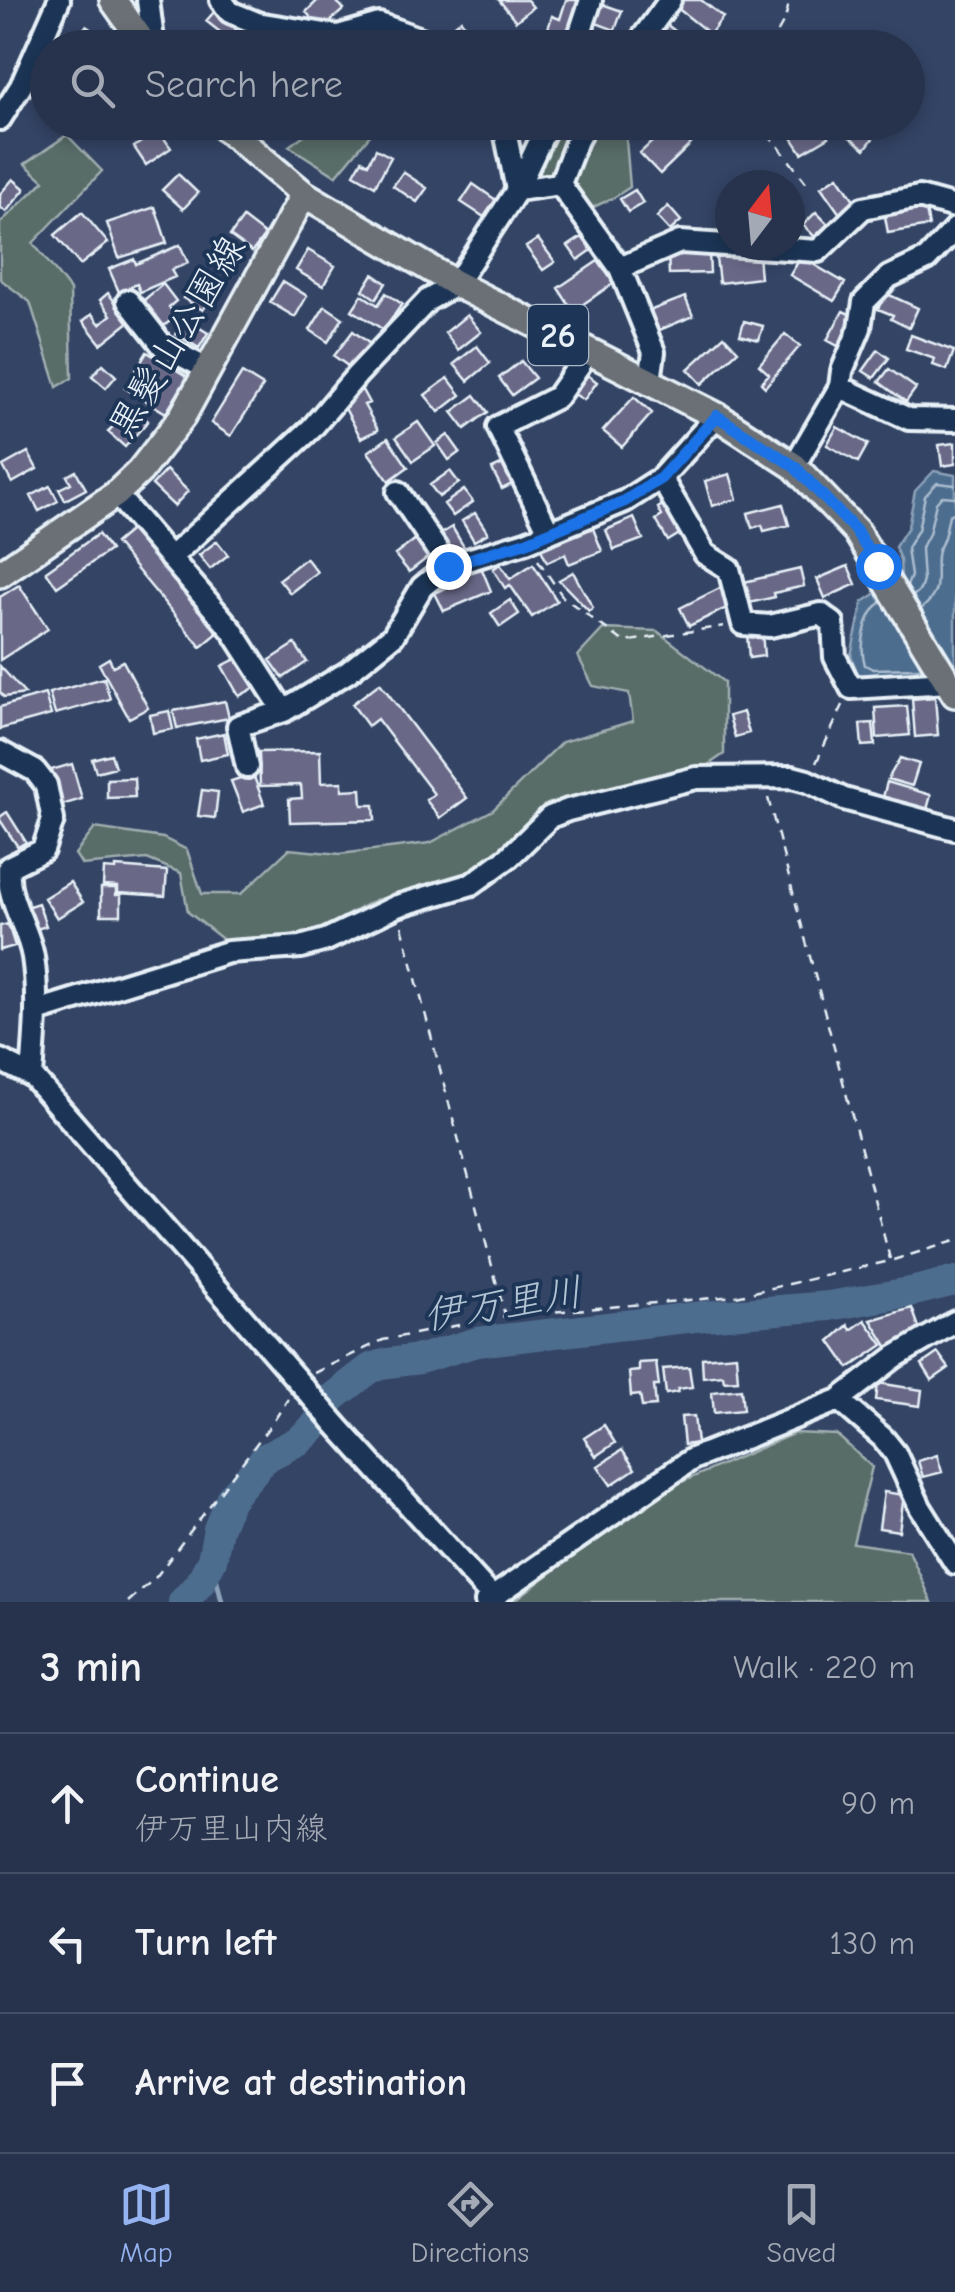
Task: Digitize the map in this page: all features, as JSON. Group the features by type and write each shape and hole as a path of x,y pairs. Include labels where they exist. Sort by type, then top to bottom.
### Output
{"main road":[{"path":"113,0 137,30"},
{"name":"26","path":"240,140 304,194 456,284 717,416 794,466 856,531 952,688"},
{"name":"黒髪山公園線","path":"0,574 116,494 172,431 304,194"}],"street":[{"path":"46,30 60,0"},
{"path":"148,0 150,30"},
{"path":"221,0 230,12 257,23 301,30"},
{"path":"581,30 591,0"},
{"path":"648,30 670,0"},
{"path":"358,30 379,24 396,30"},
{"path":"0,119 30,66"},
{"path":"507,140 516,190"},
{"path":"170,558 311,430 356,375 428,300 456,284 516,190 540,140"},
{"path":"560,184 576,140"},
{"path":"516,190 560,184"},
{"path":"560,184 620,268 654,352 650,381"},
{"path":"620,268 680,242 818,251 863,208 919,197 955,207"},
{"path":"794,466 840,387 842,371 860,328 864,302 889,277 927,258 955,229"},
{"path":"128,301 162,346 209,370"},
{"path":"549,532 498,428 557,398 589,351"},
{"path":"840,387 909,419 955,420"},
{"path":"247,766 238,726 284,711 348,672 394,636 422,586 448,566 526,542 625,501 661,478 717,416"},
{"path":"661,478 705,554 730,569 742,624 770,626 821,614 833,623 835,657 851,688 952,688"},
{"path":"398,492 448,566"},
{"path":"116,494 232,630 284,711"},
{"path":"0,752 34,770 46,785 53,820 43,850 9,867 8,883 33,954 36,1011 32,1076"},
{"path":"36,1011 228,952 300,947 326,940 397,906 472,884 550,817 696,778 792,777 844,799 955,829"},
{"path":"0,1060 32,1076 489,1600 692,1460 840,1400 894,1357 955,1322"},
{"path":"840,1400 895,1453 920,1507 953,1555"}],"path":[{"path":"778,30 790,0"},
{"path":"772,140 808,185"},
{"path":"526,542 563,597 624,642 742,624"},
{"path":"807,781 851,688"},
{"path":"762,777 890,1261"},
{"path":"397,906 505,1316"},
{"path":"128,1602 156,1577 300,1381 383,1340 505,1316 736,1296 890,1261 955,1241"}],"green space":[{"path":"60,140 72,140 102,171 33,243 70,290 72,378 57,387 30,302 0,279 0,223 44,181 25,164"},
{"path":"297,140 366,140 336,176 289,146"},
{"path":"547,140 626,140 630,187 585,211 531,179"},
{"path":"603,629 657,631 724,682 724,754 699,771 547,810 458,882 375,900 308,936 230,945 188,912 181,873 147,859 82,865 75,854 95,828 163,838 187,850 202,894 241,894 289,849 340,854 430,843 493,810 562,742 633,721 629,693 593,686 578,656"},
{"path":"795,1433 837,1435 872,1467 853,1543 909,1551 932,1602 512,1602 663,1490"}],"water":[{"path":"934,471 955,475 955,670 870,680 857,673 851,655 863,602 901,577 895,547 908,527 915,491"}],"building":[{"path":"318,0 335,0 344,9 322,29 306,12"},
{"path":"499,0 527,0 533,7 516,21"},
{"path":"566,0 580,0 570,30 548,30 552,16 560,19"},
{"path":"681,0 701,0 723,17 713,30 705,30 676,7"},
{"path":"602,4 622,11 615,30 596,23"},
{"path":"215,11 237,28 218,30 206,21"},
{"path":"461,20 469,30 449,30"},
{"path":"144,140 165,140 171,148 146,165 134,147"},
{"path":"654,140 687,140 691,144 660,174 640,153"},
{"path":"794,140 824,140 802,153"},
{"path":"854,140 872,140 865,149"},
{"path":"376,149 391,157 375,186 354,174 362,160 368,164"},
{"path":"403,172 427,188 417,202 393,186"},
{"path":"178,174 198,193 183,209 162,190"},
{"path":"838,176 856,203 840,214 821,187"},
{"path":"13,179 25,189 6,212 0,207 0,194"},
{"path":"473,184 496,200 484,217 461,202"},
{"path":"635,190 643,203 628,212 620,199"},
{"path":"925,205 929,226 888,233 884,211"},
{"path":"668,206 681,221 670,231 657,217"},
{"path":"155,207 167,243 119,258 107,223"},
{"path":"82,212 108,243 80,265 55,235"},
{"path":"816,212 828,224 815,237 805,223"},
{"path":"243,218 265,235 252,252 230,236"},
{"path":"582,237 592,250 578,260 568,246"},
{"path":"538,239 555,262 543,270 526,247"},
{"path":"180,245 188,263 171,270 175,277 140,292 137,284 119,292 109,269 134,259 136,264"},
{"path":"308,250 335,266 323,286 296,270"},
{"path":"709,253 710,273 669,274 668,254"},
{"path":"805,259 845,283 834,301 790,275 799,260"},
{"path":"716,260 758,260 760,278 719,283"},
{"path":"598,261 614,283 573,311 558,288"},
{"path":"198,274 218,286 203,310 183,298"},
{"path":"373,274 386,283 376,299 363,290"},
{"path":"283,281 307,296 295,317 270,302"},
{"path":"163,284 176,301 169,307 176,316 164,326 144,300"},
{"path":"108,293 130,321 101,344 83,321 92,314 100,324 111,315 100,300"},
{"path":"386,293 402,304 384,330 352,310 362,295 378,305"},
{"path":"885,293 918,308 909,328 878,309"},
{"path":"685,297 693,316 657,331 649,311"},
{"path":"325,306 343,318 328,342 310,330"},
{"path":"843,311 854,316 838,346 827,340"},
{"path":"467,315 481,332 458,350 445,333"},
{"path":"185,319 208,333 199,348 176,334"},
{"path":"744,321 763,326 759,340 740,335"},
{"path":"353,331 370,344 352,369 334,356"},
{"path":"785,334 800,346 765,387 761,383 769,374 759,365"},
{"path":"911,335 954,351 947,370 933,365 935,359 906,349"},
{"path":"724,336 738,351 702,384 688,369"},
{"path":"477,346 490,363 468,381 454,364"},
{"path":"878,350 889,358 874,378 863,371"},
{"path":"147,352 188,377 166,413 125,388"},
{"path":"521,361 535,378 512,395 499,378"},
{"path":"103,364 116,376 106,388 92,376"},
{"path":"889,369 916,388 906,402 879,382"},
{"path":"242,373 263,386 231,436 211,423"},
{"path":"585,373 597,382 584,400 571,392"},
{"path":"448,378 461,395 439,412 425,395"},
{"path":"362,390 369,403 364,405 378,430 361,438 341,401"},
{"path":"475,395 488,412 465,429 452,412"},
{"path":"634,397 652,413 622,447 603,431"},
{"path":"131,407 148,421 125,447 108,432"},
{"path":"418,422 435,446 413,461 396,437"},
{"path":"837,427 868,444 858,462 827,445"},
{"path":"448,435 460,452 449,460 437,443"},
{"path":"388,438 408,467 389,481 368,452"},
{"path":"955,443 955,464 942,466 939,445"},
{"path":"28,452 37,469 12,483 3,466"},
{"path":"518,457 527,477 502,489 492,469"},
{"path":"166,470 188,491 174,506 152,485"},
{"path":"76,471 86,489 65,500 59,489 71,483 67,476"},
{"path":"450,471 459,483 439,497 430,485"},
{"path":"730,474 737,499 712,506 705,481"},
{"path":"50,486 58,501 39,511 31,496"},
{"path":"464,490 473,502 453,516 444,504"},
{"path":"669,501 686,530 668,541 656,520 662,516 658,508"},
{"path":"783,504 789,525 764,531 762,525 752,528 748,513"},
{"path":"475,513 488,533 474,541 462,521"},
{"path":"634,518 643,539 614,550 606,530"},
{"path":"592,526 602,551 569,564 565,554 547,562 540,547"},
{"path":"134,527 220,631 201,647 115,543"},
{"path":"452,527 464,547 451,555 439,535"},
{"path":"98,534 110,550 57,587 46,571"},
{"path":"421,535 435,552 409,572 395,555"},
{"path":"217,541 228,555 210,569 199,555"},
{"path":"306,558 317,572 290,593 279,579"},
{"path":"500,564 510,579 533,564 557,601 532,617 510,585 505,588 493,569"},
{"path":"848,566 856,584 825,598 817,579"},
{"path":"481,567 491,591 444,611 435,593 453,585 451,580"},
{"path":"800,569 804,586 749,603 744,582"},
{"path":"573,572 593,608 589,611 559,580"},
{"path":"19,585 48,629 0,660 0,597"},
{"path":"724,586 733,605 689,626 680,608"},
{"path":"510,600 519,614 500,627 491,613"},
{"path":"762,632 764,656 749,658 747,634"},
{"path":"295,644 307,662 283,678 270,660"},
{"path":"240,657 256,687 239,696 222,666"},
{"path":"109,658 113,666 123,661 148,708 129,718 99,664"},
{"path":"0,666 25,694 4,697 0,692"},
{"path":"104,678 110,699 55,714 49,693"},
{"path":"380,683 467,798 440,818 426,800 434,794 377,719 368,726 352,704"},
{"path":"45,694 51,715 0,729 0,707"},
{"path":"935,697 938,735 915,737 912,699"},
{"path":"225,701 229,718 177,728 173,711"},
{"path":"907,706 910,735 877,738 875,708"},
{"path":"169,711 173,729 153,733 150,715"},
{"path":"743,712 749,733 735,737 729,716"},
{"path":"873,723 875,745 862,746 860,724"},
{"path":"224,733 228,754 200,760 196,739"},
{"path":"320,751 321,783 342,782 342,790 361,789 362,805 374,805 375,820 290,822 289,799 302,798 301,785 260,786 259,752"},
{"path":"111,754 115,767 96,772 92,759"},
{"path":"900,758 919,764 912,786 888,779"},
{"path":"72,764 82,799 62,805 51,770"},
{"path":"253,774 264,804 243,812 231,781"},
{"path":"134,778 135,797 107,798 107,779"},
{"path":"887,782 931,795 926,813 882,801"},
{"path":"202,790 218,792 215,818 198,816"},
{"path":"7,812 26,842 18,847 0,820"},
{"path":"104,869 167,871 165,896 118,893 118,887 103,886"},
{"path":"70,882 83,902 57,918 44,898"},
{"path":"101,888 116,888 116,895 121,895 121,915 101,915"},
{"path":"38,903 46,926 34,930 26,907"},
{"path":"8,924 15,946 0,950 0,926"},
{"path":"912,1308 921,1333 888,1348 871,1320"},
{"path":"865,1320 883,1345 849,1368 830,1341 848,1325 851,1330"},
{"path":"938,1353 949,1368 932,1380 922,1364"},
{"path":"736,1355 738,1380 724,1381 723,1375 703,1377 702,1358"},
{"path":"656,1362 656,1406 642,1407 640,1395 631,1396 629,1372 639,1371 639,1363"},
{"path":"689,1367 692,1387 666,1394 663,1369"},
{"path":"878,1383 922,1390 920,1406 876,1400"},
{"path":"741,1389 743,1410 714,1413 712,1392"},
{"path":"694,1416 697,1443 684,1445 681,1417"},
{"path":"604,1425 615,1443 596,1456 584,1438"},
{"path":"622,1450 635,1469 611,1485 598,1466"},
{"path":"937,1455 942,1472 923,1477 918,1461"},
{"path":"884,1492 904,1495 899,1531 879,1528"}],"waterway":[{"name":"伊万里川","path":"183,1602 200,1583 212,1560 218,1529 230,1499 265,1458 300,1440 316,1425 332,1398 371,1368 477,1342 829,1306 955,1281"},
{"path":"212,1560 222,1602"}],"route":[{"path":"448,566 526,542 625,501 661,478 717,416 794,466 856,531 878,566"}]}
